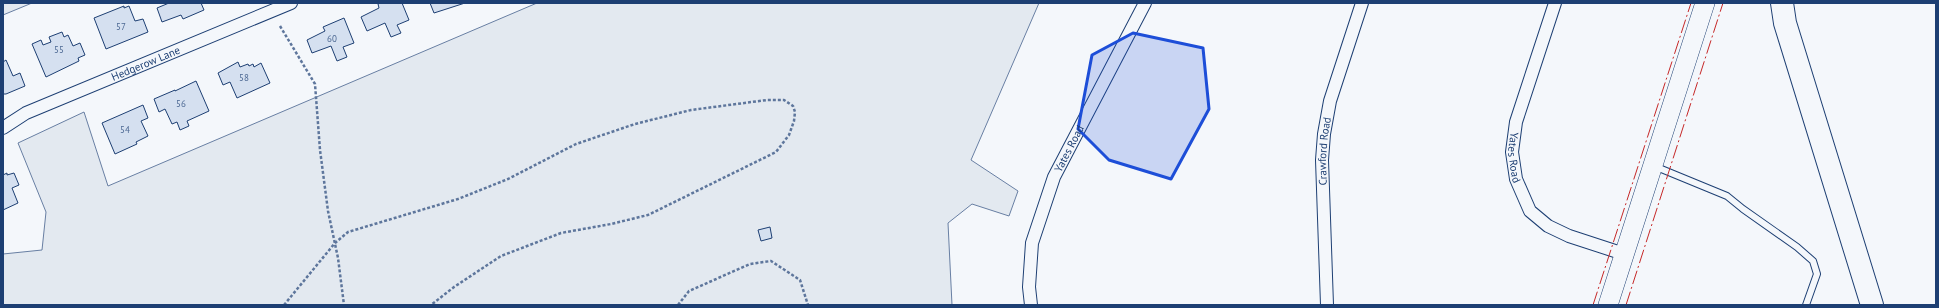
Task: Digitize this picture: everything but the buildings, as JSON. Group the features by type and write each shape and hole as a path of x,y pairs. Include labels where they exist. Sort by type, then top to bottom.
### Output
{"highway":[{"path":"1782,3 1785,23 1872,305"}],"main road":[{"path":"1608,305 1705,3"}],"street":[{"name":"Hedgerow Lane","path":"3,128 26,113 291,3"},
{"name":"Yates Road","path":"1031,305 1029,287 1032,243 1054,177 1144,3"},
{"name":"Crawford Road","path":"1327,305 1322,160 1324,134 1330,101 1362,3"},
{"name":"Yates Road","path":"1555,3 1516,122 1512,152 1516,179 1530,211 1548,226 1569,236 1624,254"}],"lane":[{"path":"1653,165 1727,196 1748,213 1797,247 1812,261 1817,274 1806,305"}],"path":[{"path":"280,26 315,84 320,150 328,211 335,242 344,305"},
{"path":"284,305 335,242 348,232 458,199 508,179 576,144 635,124 691,110 767,100 784,100 792,106 795,112 794,121 789,135 776,152 648,215 611,224 561,233 501,256 454,286 431,305"},
{"path":"678,305 689,291 750,264 771,261 800,280 808,305"}],"highlighted area":[{"path":"1133,33 1203,48 1209,109 1171,179 1109,160 1078,129 1092,55"}],"shaded area":[{"path":"3,3 32,3 3,15"},
{"path":"537,3 1039,3 971,160 1018,191 1009,216 972,204 948,223 952,305 3,305 3,254 42,250 46,212 18,143 84,112 108,186"}],"power":[{"path":"1593,305 1691,3"},
{"path":"1626,305 1723,3"}]}
